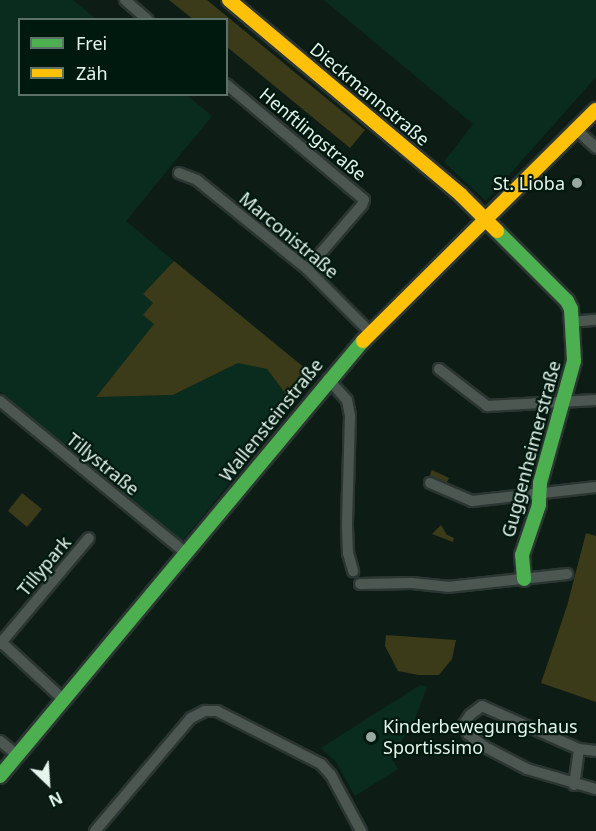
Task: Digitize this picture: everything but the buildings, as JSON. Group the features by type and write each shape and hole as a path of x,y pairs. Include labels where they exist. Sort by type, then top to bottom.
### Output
{"street":[{"path":"125,0 146,18"},
{"name":"Dieckmannstraße","path":"229,0 487,218"},
{"name":"Henftlingstraße","path":"228,86 364,200 362,206 308,269"},
{"name":"Wallensteinstraße","path":"0,776 328,379 370,332 596,110"},
{"path":"577,130 596,148"},
{"name":"Marconistraße","path":"179,173 197,180 308,269 370,332"},
{"name":"Guggenheimerstraße","path":"487,218 513,249 567,301 571,309 574,360 539,492 539,505 522,555 524,579"},
{"path":"572,322 596,320"},
{"path":"439,369 487,406 596,400"},
{"path":"328,379 347,400 350,416 347,526 348,553 353,571"},
{"name":"Tillystraße","path":"0,401 186,553"},
{"path":"430,483 472,501 596,487"},
{"name":"Tillypark","path":"64,700 0,643 89,538"},
{"path":"360,584 412,583 448,587 567,574"},
{"path":"596,751 579,748 482,706 470,715 464,724 468,734 502,757 546,777 596,789"},
{"path":"95,831 191,718 205,711 217,711 321,764 332,775 361,831"},
{"path":"0,741 17,755"},
{"path":"574,784 579,748"}],"shaded area":[{"path":"0,0 73,0 95,18 18,18 18,96 188,96 212,116 126,221 174,261 143,294 153,303 155,324 96,396 173,395 238,363 267,368 294,405 182,541 0,391"},
{"path":"169,0 207,0 365,130 350,148 228,48 228,18 192,18"},
{"path":"324,0 596,0 596,77 486,201 444,162 473,124"},
{"path":"174,261 311,373 294,405 267,369 238,363 173,395 96,397 154,324 143,315 153,303 143,294"},
{"path":"432,470 449,478 446,484 429,477"},
{"path":"22,493 42,509 27,527 8,511"},
{"path":"441,525 447,535 454,538 453,542 432,534"},
{"path":"586,533 596,536 596,702 541,683 567,606"},
{"path":"386,635 456,640 452,659 439,675 418,675 398,671 385,646"},
{"name":"Kinderbewegungshaus Sportissimo","path":"420,685 427,687 412,727 390,755 398,769 355,796 336,762 321,748"}],"traffic: fast":[{"path":"497,231 567,301 571,309 574,361 540,483 539,505 522,555 524,579"},
{"path":"0,776 363,341"}],"traffic: slow":[{"path":"229,0 461,195 497,231"},
{"path":"363,341 596,110"}],"place":[{"name":"St. Lioba","path":"577,183"},
{"name":"Kinderbewegungshaus Sportissimo","path":"371,737"}]}
